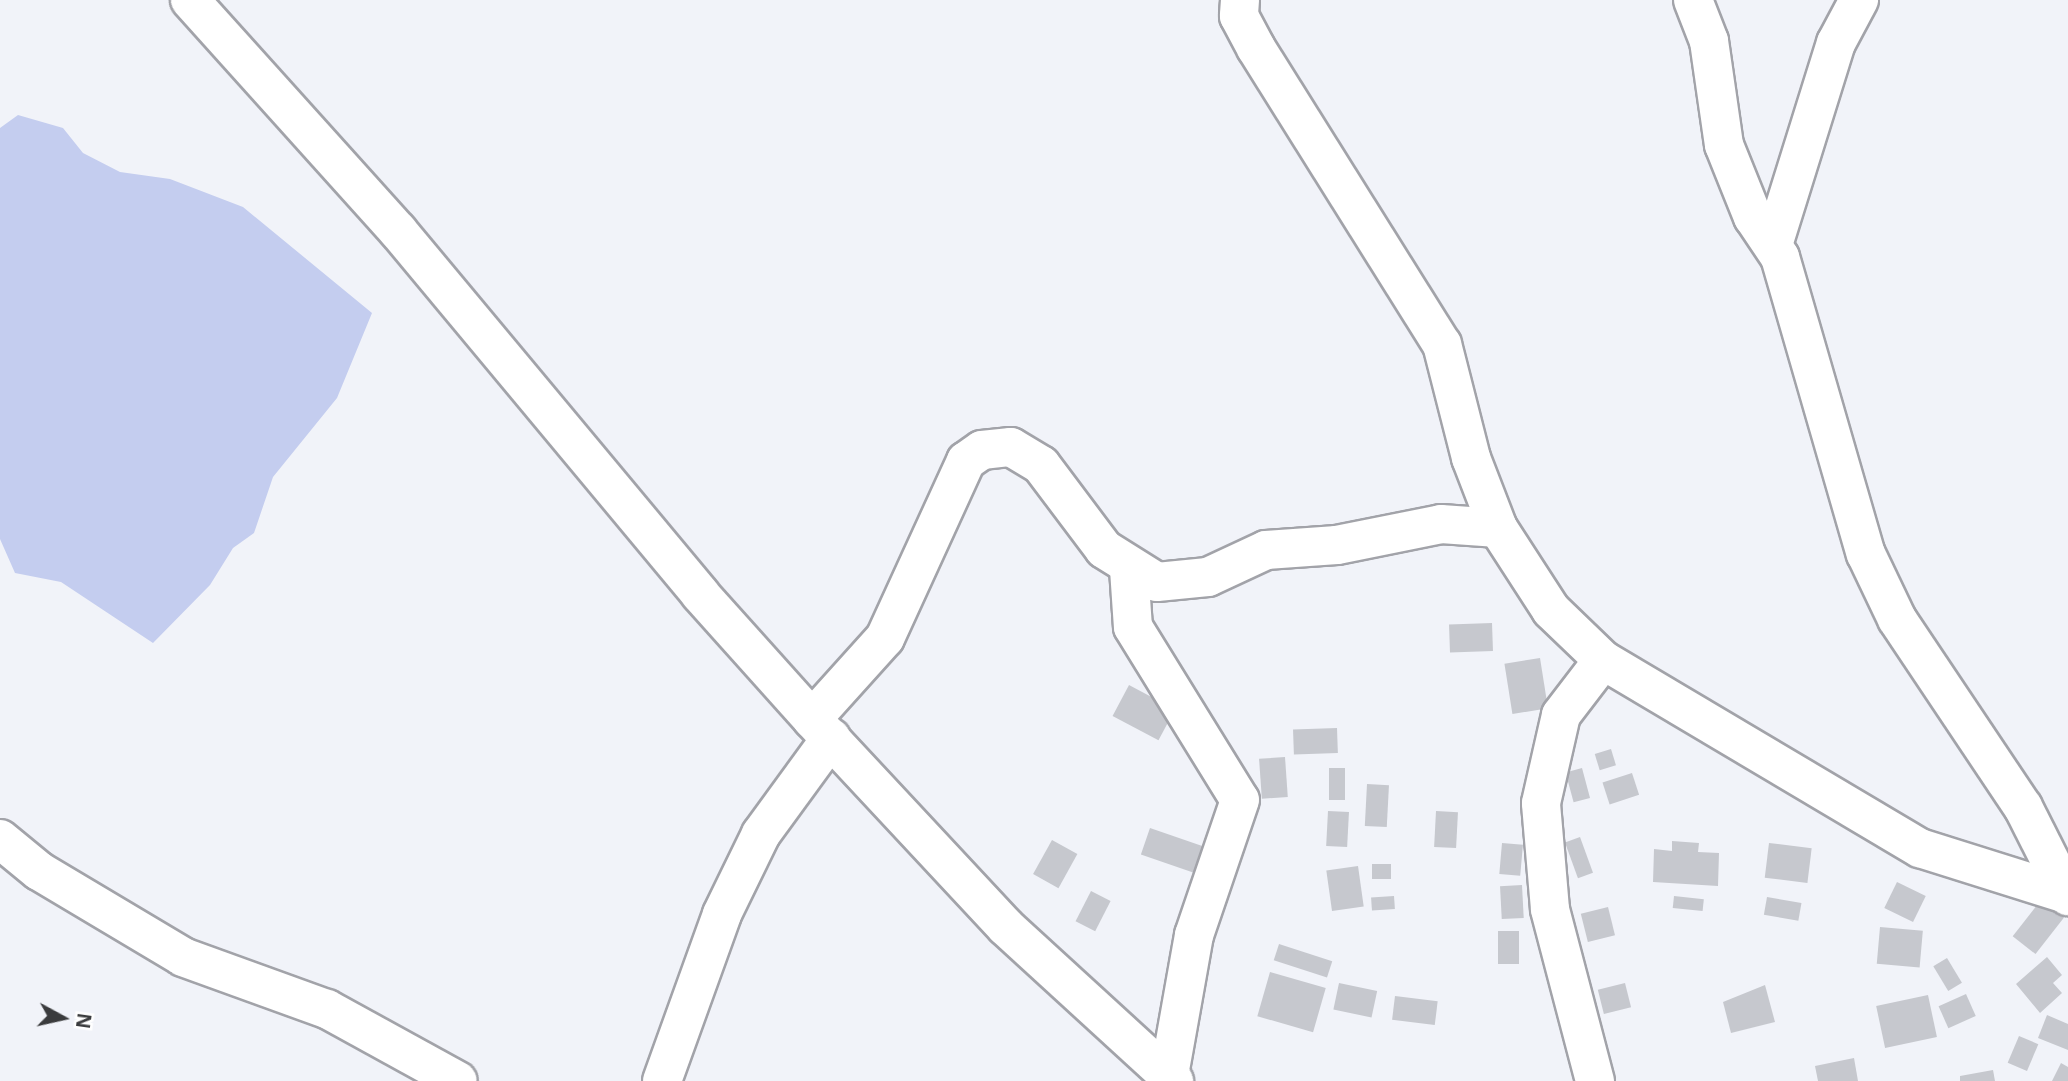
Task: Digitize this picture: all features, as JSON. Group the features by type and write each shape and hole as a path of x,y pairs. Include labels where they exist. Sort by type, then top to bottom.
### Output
{"street":[{"path":"190,0 398,231 700,594 821,729 1006,927 1172,1079"},
{"path":"1240,0 1239,16 1256,48 1442,344 1471,458 1498,528 1550,610 1603,660 1920,848 2067,895"},
{"path":"1693,0 1709,41 1724,145 1753,216 1773,245 1881,588 2023,807 2067,895"},
{"path":"1773,245 1836,43 1860,0"},
{"path":"662,1081 722,914 761,834 821,729 885,638 934,543 959,474 982,450 1024,451 1060,487 1104,549 1129,569 1172,584 1208,578 1266,550 1337,545 1441,524 1498,528"},
{"path":"1129,569 1133,627 1240,800 1194,935 1172,1079"},
{"path":"1595,1081 1550,909 1542,803 1561,715 1603,660"},
{"path":"0,839 48,877 183,957 327,1009 458,1081"}],"shaded area":[{"path":"18,115 63,128 83,153 120,172 170,179 243,207 372,313 337,398 273,477 254,533 233,548 210,585 153,643 61,582 15,573 0,539 0,128"}],"building":[{"path":"1492,623 1493,651 1450,652 1449,625"},
{"path":"1540,658 1548,708 1512,714 1504,664"},
{"path":"1129,685 1175,709 1158,740 1113,716"},
{"path":"1337,728 1338,753 1294,755 1293,730"},
{"path":"1611,749 1616,765 1600,770 1595,754"},
{"path":"1285,757 1288,797 1262,799 1259,759"},
{"path":"1329,768 1345,768 1345,800 1329,800"},
{"path":"1582,768 1590,798 1574,802 1566,772"},
{"path":"1632,773 1639,795 1610,804 1603,783"},
{"path":"1367,784 1389,785 1387,827 1365,826"},
{"path":"1328,811 1349,812 1347,847 1326,846"},
{"path":"1436,811 1458,812 1456,848 1434,847"},
{"path":"1150,828 1215,850 1206,877 1141,854"},
{"path":"1580,837 1593,873 1578,878 1565,842"},
{"path":"1052,840 1077,854 1058,888 1033,874"},
{"path":"1672,841 1699,843 1698,852 1719,853 1718,886 1653,882 1654,849 1672,851"},
{"path":"1502,843 1523,845 1520,876 1499,874"},
{"path":"1769,843 1812,848 1807,883 1765,878"},
{"path":"1372,864 1391,864 1391,879 1372,879"},
{"path":"1358,866 1364,907 1332,911 1326,870"},
{"path":"1897,882 1926,896 1913,922 1884,908"},
{"path":"1522,885 1524,918 1502,919 1500,886"},
{"path":"1091,891 1111,901 1095,931 1076,921"},
{"path":"1394,896 1395,909 1372,911 1371,898"},
{"path":"1674,896 1704,899 1703,911 1673,908"},
{"path":"1767,897 1801,903 1798,921 1764,915"},
{"path":"2041,900 2064,918 2036,954 2013,936"},
{"path":"1608,907 1615,935 1588,942 1581,914"},
{"path":"1880,927 1923,931 1920,968 1877,964"},
{"path":"1498,931 1519,931 1519,964 1498,964"},
{"path":"1279,944 1332,961 1327,977 1274,960"},
{"path":"2047,957 2062,975 2053,983 2062,993 2040,1013 2016,984"},
{"path":"1947,958 1962,983 1948,991 1933,966"},
{"path":"1270,972 1326,988 1313,1032 1257,1016"},
{"path":"1339,983 1377,991 1372,1018 1333,1009"},
{"path":"1625,983 1631,1007 1604,1014 1598,990"},
{"path":"1765,985 1775,1022 1731,1033 1723,1002"},
{"path":"1966,994 1976,1016 1948,1028 1939,1006"},
{"path":"1928,995 1937,1037 1885,1048 1876,1006"},
{"path":"1395,996 1438,1001 1435,1025 1392,1020"},
{"path":"2047,1015 2068,1024 2068,1050 2038,1038"},
{"path":"2019,1036 2038,1044 2027,1071 2008,1063"},
{"path":"1854,1058 1858,1081 1818,1081 1815,1066"},
{"path":"2061,1063 2068,1067 2068,1081 2052,1081"},
{"path":"1993,1070 1995,1081 1960,1081 1960,1076"}]}
